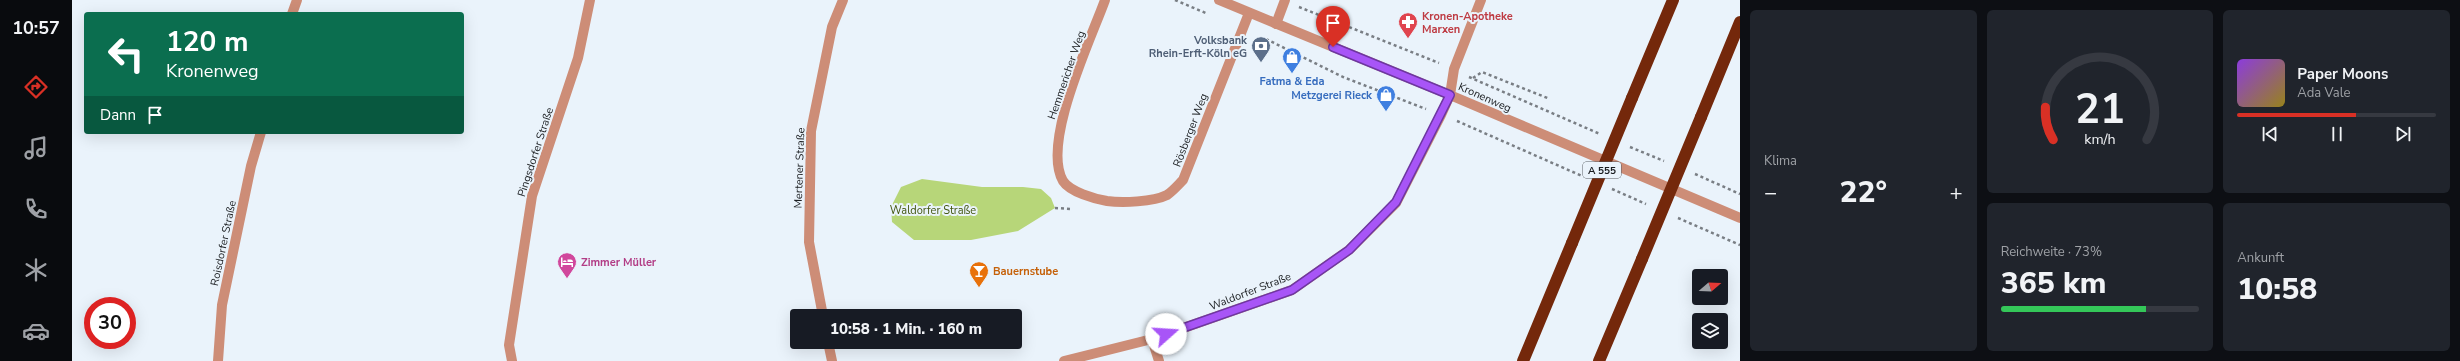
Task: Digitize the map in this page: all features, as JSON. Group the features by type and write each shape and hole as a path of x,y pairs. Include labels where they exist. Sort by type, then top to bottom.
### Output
{"highway":[{"name":"A 555","path":"1523,361 1673,0"},
{"path":"1599,361 1740,22"}],"street":[{"path":"293,12 297,0"},
{"name":"Pingsdorfer Straße","path":"512,361 508,345 532,196 578,58 590,0"},
{"name":"Mertener Straße","path":"822,309 809,242 811,131 832,27 843,0"},
{"name":"Hemmericher Weg","path":"1105,0 1062,117 1057,158 1064,181 1084,195 1108,201"},
{"name":"Kronenweg","path":"1219,0 1450,95 1740,218"},
{"path":"1276,24 1285,0"},
{"name":"Waldorfer Straße","path":"1064,361 1152,340 1292,290 1349,250 1396,202 1450,95 1454,69 1481,0"},
{"name":"Rösberger Weg","path":"1108,201 1140,202 1167,195 1183,180 1249,13"},
{"name":"Roisdorfer Straße","path":"218,361 222,305 251,166 259,134"},
{"path":"1152,340 1159,361"},
{"path":"829,349 832,361"}],"path":[{"path":"1285,0 1454,69 1473,79 1603,135"},
{"path":"1473,79 1482,72 1550,99"},
{"path":"1624,144 1668,163"},
{"path":"1689,172 1740,194"}],"green space":[{"name":"Waldorfer Straße","path":"922,179 982,187 1023,187 1041,189 1051,198 1055,208 1018,231 971,240 914,240 892,222 891,207 901,187"}],"place":[{"name":"Kronen-Apotheke Marxen","path":"1408,39"},
{"name":"Volksbank Rhein-Erft-Köln eG","path":"1261,63"},
{"name":"Fatma & Eda","path":"1292,74"},
{"name":"Metzgerei Rieck","path":"1386,112"},
{"name":"Zimmer Müller","path":"567,279"},
{"name":"Bauernstube","path":"979,288"}],"route":[{"path":"1166,334 1292,290 1349,250 1396,202 1450,95 1333,47"}]}
